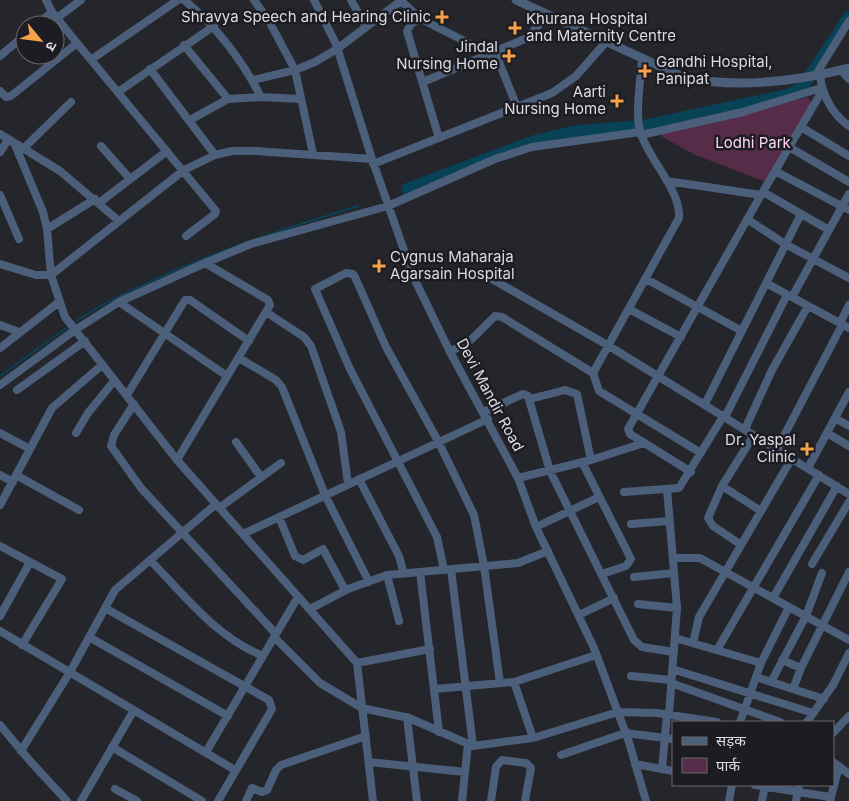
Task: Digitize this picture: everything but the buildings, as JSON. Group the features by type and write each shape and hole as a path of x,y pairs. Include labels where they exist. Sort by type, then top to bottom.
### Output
{"street":[{"path":"46,0 55,15 81,0"},
{"path":"92,59 178,0"},
{"path":"184,0 214,26 253,80 261,97"},
{"path":"254,0 269,21 295,70 300,100 314,154"},
{"name":"Devi Mandir Road","path":"314,0 337,49 373,162 413,276 450,352 488,419 518,478 536,527 596,655 618,712 648,801"},
{"path":"351,0 366,27"},
{"path":"516,0 683,77 724,83 813,76 845,69 849,79"},
{"path":"253,80 295,70 337,49 402,1 421,18 493,53 517,107"},
{"path":"423,82 527,38 548,14"},
{"path":"421,18 412,23 407,31 439,138"},
{"path":"813,76 849,21"},
{"path":"118,92 214,26"},
{"path":"65,28 217,212 186,236"},
{"path":"0,264 36,275 51,275 184,170 215,155 232,151 314,154 373,162 439,138 552,93 576,76 606,42"},
{"path":"0,56 15,43"},
{"path":"0,91 6,97 11,96 77,43"},
{"path":"184,45 228,99"},
{"path":"594,373 679,218 678,206 667,181 640,132 642,58"},
{"path":"150,70 215,155"},
{"path":"813,76 839,119 849,126"},
{"path":"691,472 628,432 636,413 821,89"},
{"path":"0,385 73,328 119,302 251,244 388,206 495,159 532,147 640,132 743,112 821,89"},
{"path":"190,120 228,99 261,97 300,100"},
{"path":"19,147 71,102"},
{"path":"801,127 849,156"},
{"path":"0,134 60,172 119,221"},
{"path":"0,152 8,140"},
{"path":"101,146 130,179"},
{"path":"19,147 40,203 47,229 51,275 65,317 176,460 356,663 366,736 372,801"},
{"path":"789,147 849,182"},
{"path":"47,229 97,201 130,179 167,150"},
{"path":"775,171 846,208"},
{"path":"667,181 762,194 829,230"},
{"path":"624,492 679,488 691,472 724,416 790,296 829,230 846,208 849,194"},
{"path":"0,195 20,239"},
{"path":"705,404 801,214"},
{"path":"747,219 785,244 849,278"},
{"path":"176,460 270,305 268,300 205,263"},
{"path":"462,801 470,745 467,686 447,570 437,536 350,369 315,289 346,273 353,274 355,277 386,347 438,441 474,515 484,566 500,683"},
{"path":"485,274 705,404 849,494"},
{"path":"646,279 742,331"},
{"path":"766,283 844,325"},
{"path":"127,395 184,302 188,300 249,340"},
{"path":"0,348 59,302"},
{"path":"119,302 227,376"},
{"path":"777,449 844,325 849,305"},
{"path":"745,429 772,370 808,306"},
{"path":"629,309 681,337"},
{"path":"266,312 304,337 311,346 341,432 348,484"},
{"path":"450,352 476,336 495,316 502,317 594,373 599,391 701,453"},
{"path":"0,325 19,332"},
{"path":"17,390 84,341"},
{"path":"238,358 276,380 282,387 325,495 369,582"},
{"path":"0,505 57,402 102,365"},
{"path":"76,433 88,413 114,380"},
{"path":"530,399 565,390 577,394 591,460"},
{"path":"808,468 849,392"},
{"path":"484,412 524,394 530,399 550,471 638,645 674,652"},
{"path":"134,404 114,435 111,446 141,488 320,684 362,708 407,717 470,745 533,738 618,712 668,714 706,721"},
{"path":"835,418 849,426"},
{"path":"243,534 488,419"},
{"path":"0,433 30,449"},
{"path":"827,433 849,446"},
{"path":"740,544 709,522 710,512 722,486 754,435"},
{"path":"236,442 261,477"},
{"path":"518,478 591,460 644,443"},
{"path":"693,643 699,617 792,458"},
{"path":"582,462 631,559 626,566 602,574"},
{"path":"21,751 70,672 114,590 182,532 280,463"},
{"path":"0,474 15,478 79,510"},
{"path":"717,650 819,475"},
{"path":"359,479 400,556 404,574"},
{"path":"722,486 761,511"},
{"path":"773,598 837,486"},
{"path":"662,769 669,738 668,714 677,608 666,489"},
{"path":"536,527 599,497"},
{"path":"812,564 849,502"},
{"path":"279,517 295,556 303,560 323,549 345,590"},
{"path":"631,524 669,521"},
{"path":"0,546 60,577 62,582 22,645"},
{"path":"310,610 345,590 387,575 518,563 548,551"},
{"path":"673,558 700,558 849,640"},
{"path":"150,560 209,622 242,647 263,656"},
{"path":"0,616 30,562"},
{"path":"420,572 439,732"},
{"path":"771,682 806,616 822,572"},
{"path":"793,689 801,668 849,572"},
{"path":"634,578 674,573"},
{"path":"387,575 399,621"},
{"path":"0,597 9,602"},
{"path":"206,752 298,597"},
{"path":"579,616 614,598"},
{"path":"638,604 677,608"},
{"path":"740,721 761,663 789,607"},
{"path":"105,608 269,700 272,709 218,801"},
{"path":"0,631 235,770"},
{"path":"89,637 228,716"},
{"path":"675,638 761,663"},
{"path":"356,663 430,649"},
{"path":"808,721 833,685 849,653"},
{"path":"435,689 514,682 596,655"},
{"path":"782,660 801,668"},
{"path":"672,669 814,713"},
{"path":"631,676 671,682 777,721"},
{"path":"756,677 824,698"},
{"path":"514,682 533,738"},
{"path":"81,801 134,710"},
{"path":"407,717 417,801"},
{"path":"834,732 848,720"},
{"path":"0,725 66,801"},
{"path":"561,755 625,732 669,738"},
{"path":"246,801 252,788 262,792 267,790 276,770 281,764 366,736"},
{"path":"112,747 202,801"},
{"path":"491,801 496,767 502,760 526,763 531,768 525,801"},
{"path":"369,762 413,765 465,772"},
{"path":"635,764 672,771"},
{"path":"836,764 849,774"},
{"path":"729,801 732,786"},
{"path":"762,801 765,786 798,788 830,799 832,786"},
{"path":"796,801 798,788"},
{"path":"115,789 131,800"}],"green space":[{"name":"Lodhi Park","path":"808,97 813,104 766,182 693,154 661,136 662,133"}],"waterway":[{"path":"407,189 534,141 577,131 643,126 791,94 804,85 849,17"},
{"path":"72,324 115,298 195,262 276,232 358,206"},
{"path":"0,376 68,327"}],"place":[{"name":"Shravya Speech and Hearing Clinic","path":"442,17"},
{"name":"Khurana Hospital and Maternity Centre","path":"515,28"},
{"name":"Jindal Nursing Home","path":"509,56"},
{"name":"Gandhi Hospital, Panipat","path":"645,71"},
{"name":"Aarti Nursing Home","path":"617,101"},
{"name":"Cygnus Maharaja Agarsain Hospital","path":"379,266"},
{"name":"Dr. Yaspal Clinic","path":"807,449"}]}
